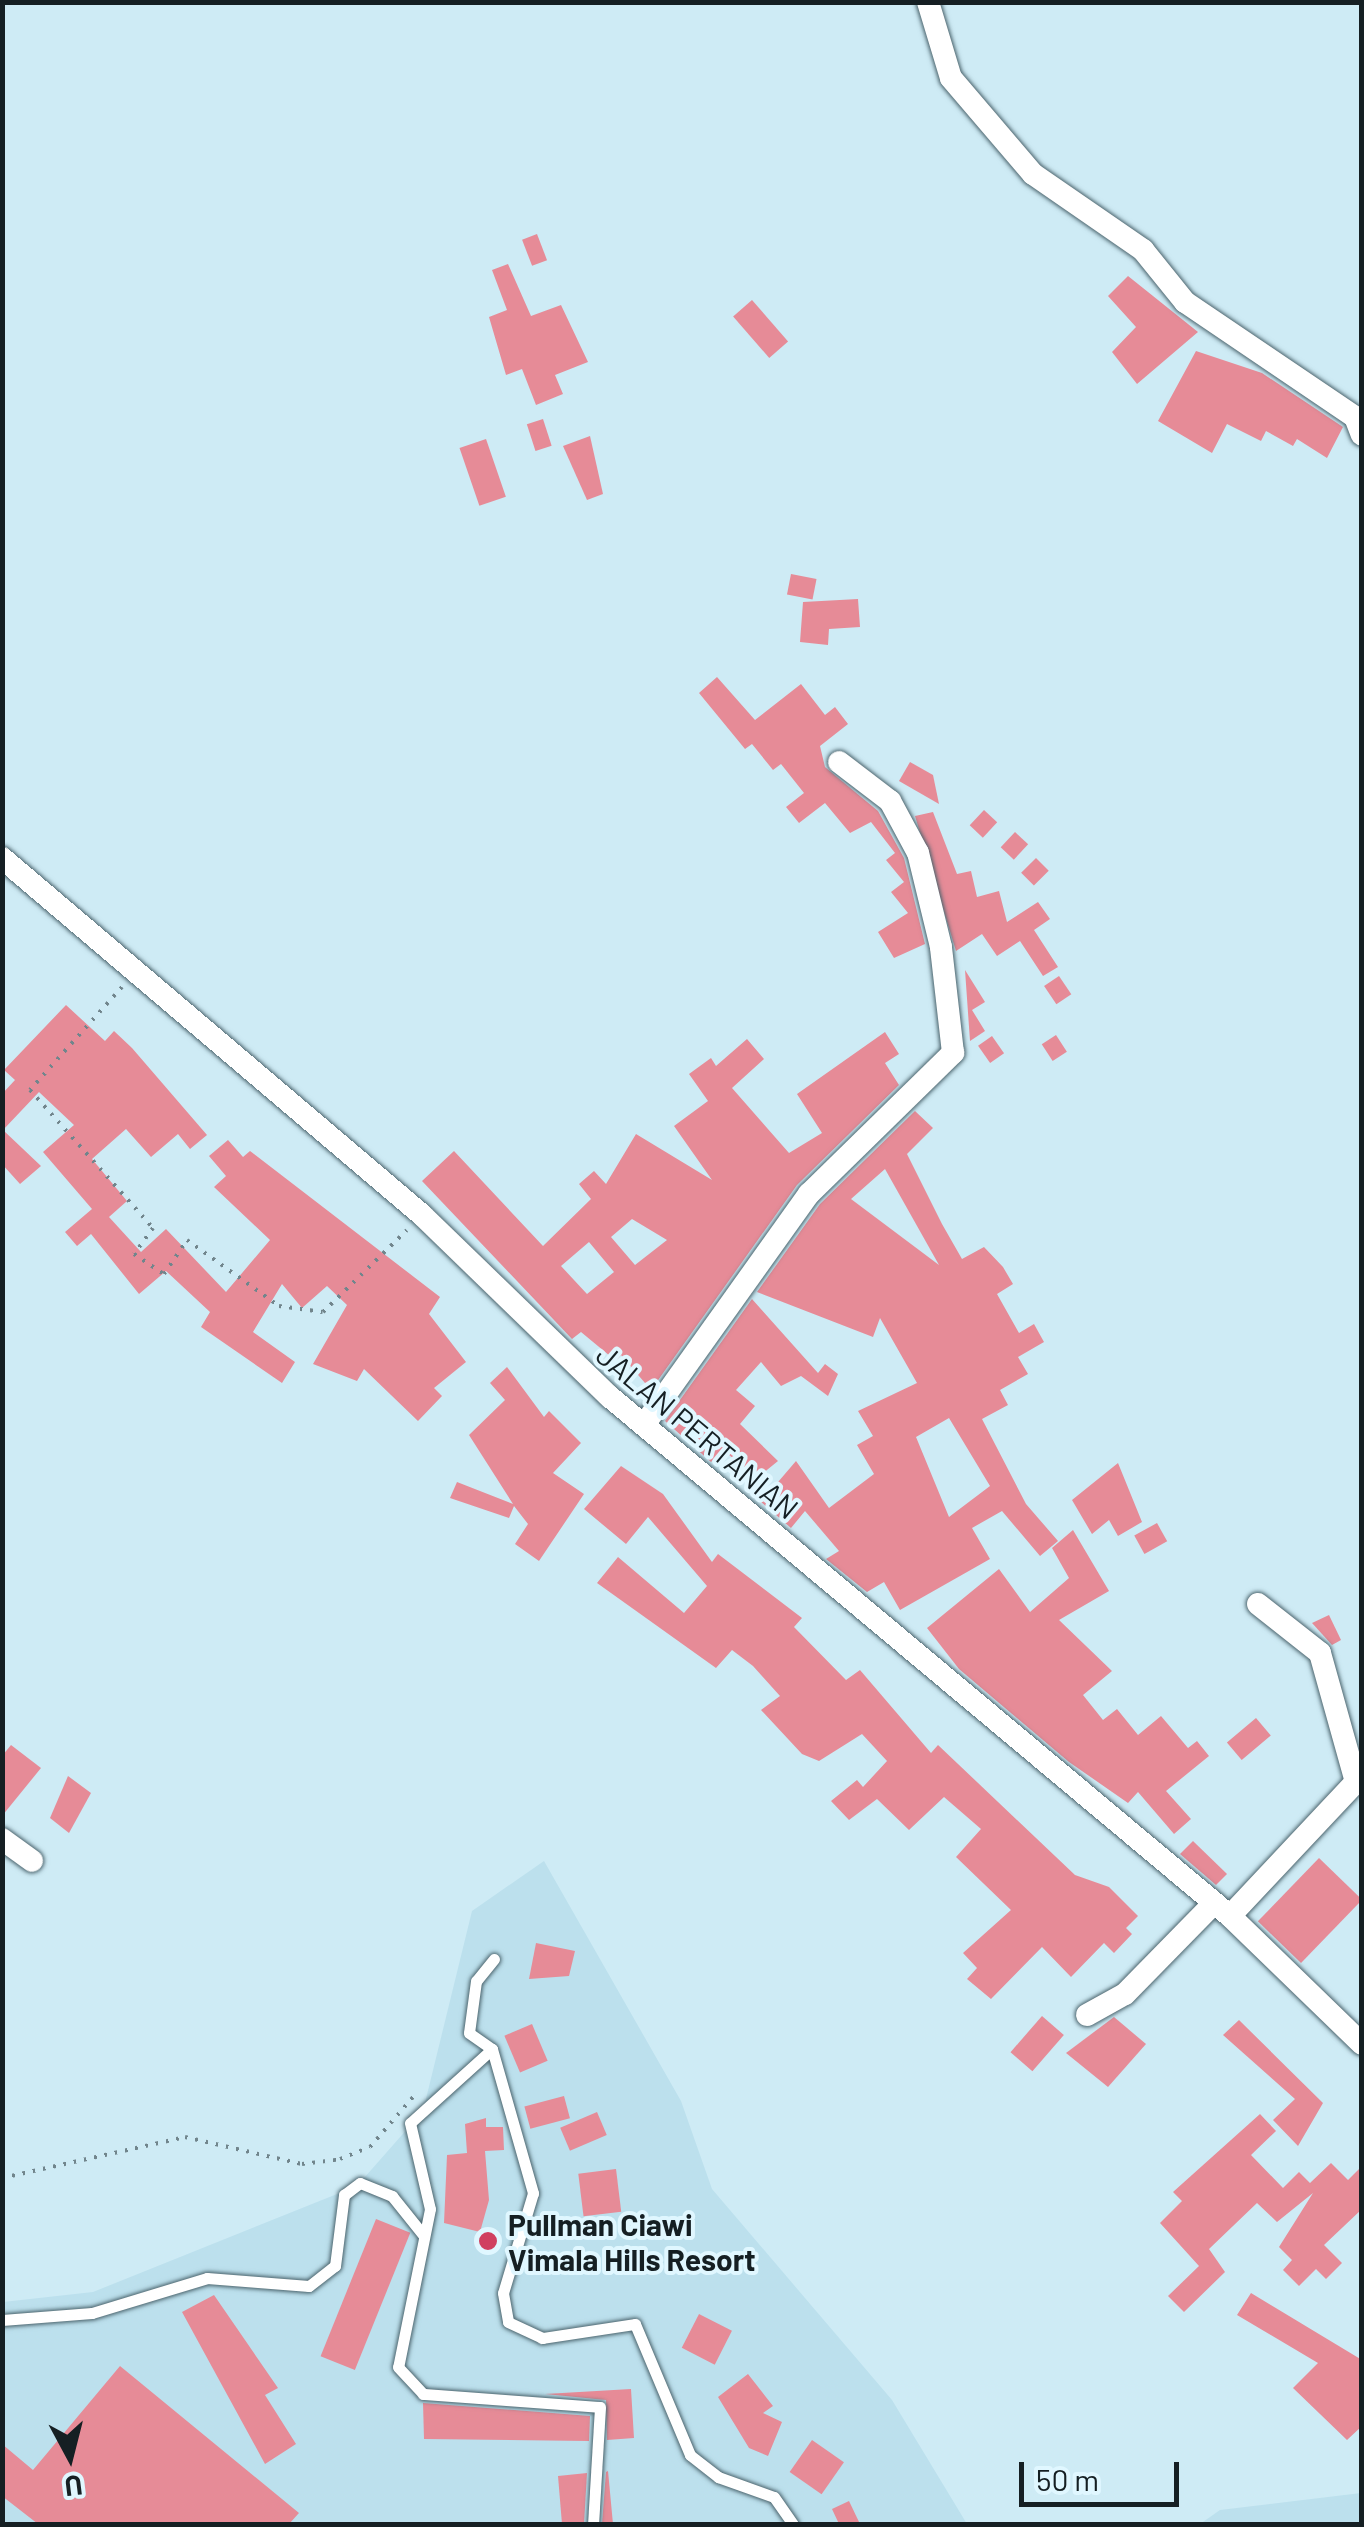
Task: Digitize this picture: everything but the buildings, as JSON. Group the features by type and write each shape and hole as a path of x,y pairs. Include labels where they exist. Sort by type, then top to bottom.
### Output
{"street":[{"path":"928,2 950,78 1034,174 1142,250 1185,302 1355,417 1362,435"},
{"path":"644,1425 809,1194 953,1054 942,947 918,852 890,801 839,762"},
{"name":"JALAN PERTANIAN","path":"2,858 422,1215 501,1301 644,1425 1222,1910 1362,2044"},
{"path":"1087,2015 1125,1994 1222,1910 1356,1782 1320,1653 1258,1604"},
{"path":"2,1839 32,1861"}],"lane":[{"path":"494,1959 476,1981 469,2033 492,2049 533,2192 503,2293 508,2322 542,2338 635,2324 690,2455 718,2477 774,2497 793,2524"},
{"path":"492,2049 438,2095 407,2137 429,2199 397,2348 403,2380 423,2394 490,2403 593,2402 604,2442 592,2524"},
{"path":"2,2320 92,2313 206,2278 309,2286 335,2266 344,2194 360,2183 392,2196 424,2236"}],"path":[{"path":"135,972 30,1090 154,1228 134,1254 164,1274 188,1240 279,1306 323,1312 422,1215"},
{"path":"2,2178 185,2137 286,2162 340,2159 370,2147 407,2100 438,2095"}],"shaded area":[{"name":"Pullman Ciawi Vimala Hills Resort","path":"544,1861 681,2101 712,2189 892,2400 967,2524 5,2524 3,2302 93,2292 357,2186 423,2111 472,1911"},
{"path":"1361,2493 1361,2524 1200,2524 1220,2510"}],"place":[{"name":"Pullman Ciawi Vimala Hills Resort","path":"488,2241"}]}
